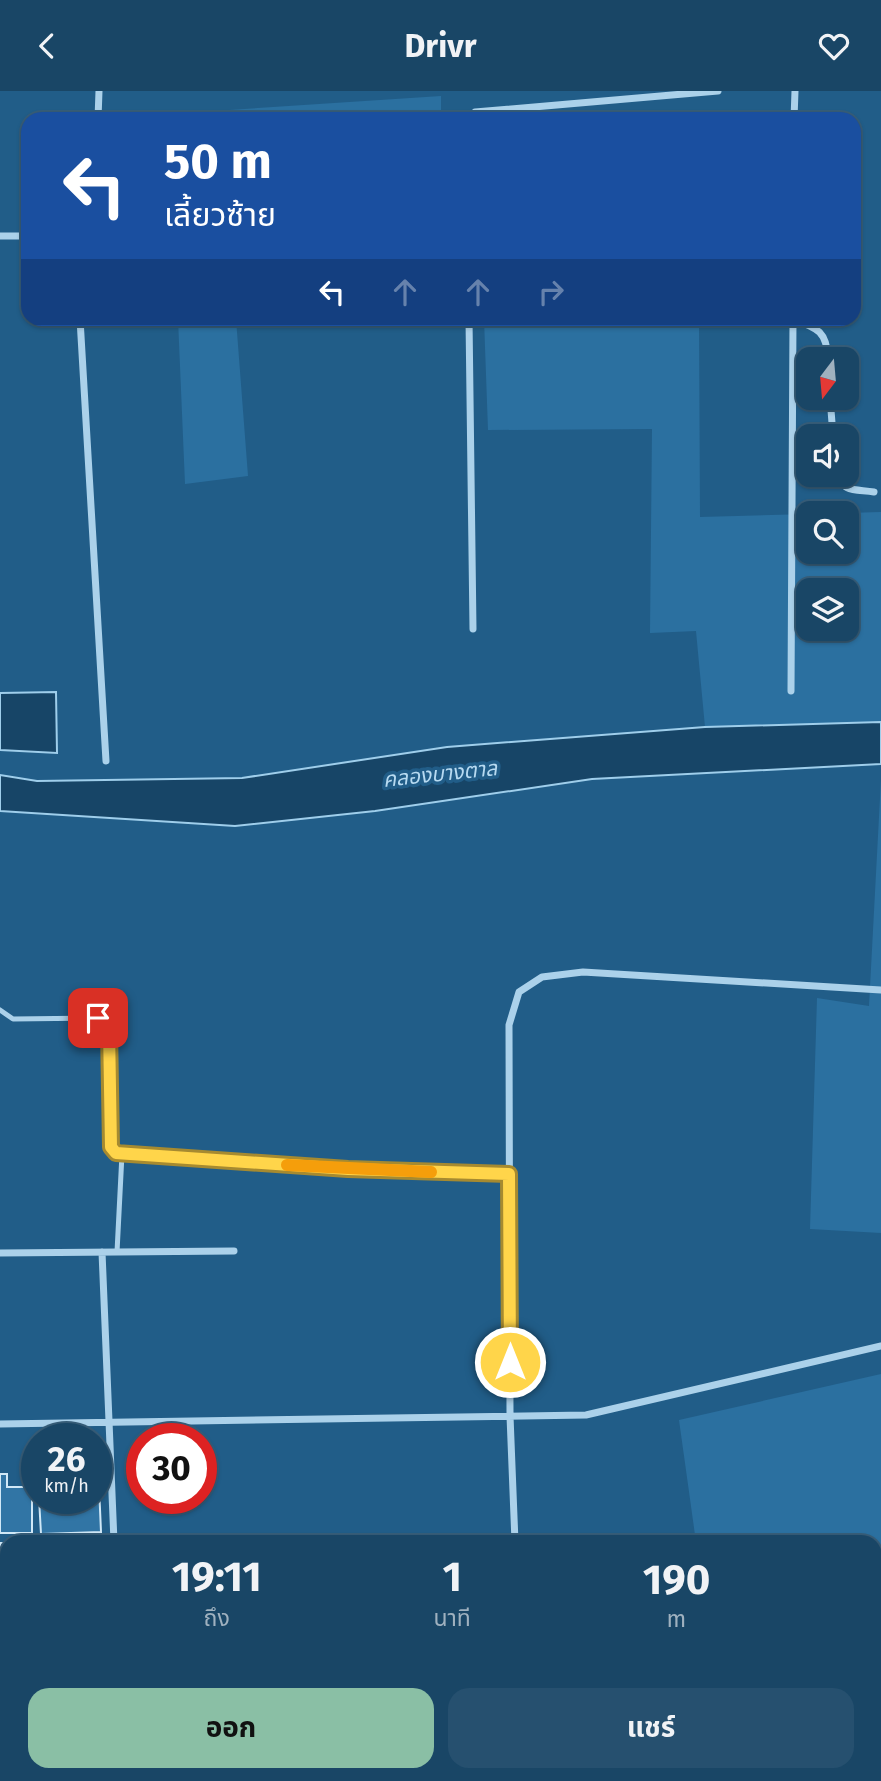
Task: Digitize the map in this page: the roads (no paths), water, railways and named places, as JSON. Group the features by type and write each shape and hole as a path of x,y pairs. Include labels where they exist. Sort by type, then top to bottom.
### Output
{"street":[{"path":"98,112 99,91"},
{"path":"475,112 718,91"},
{"path":"794,91 794,112"},
{"path":"0,236 21,236"},
{"path":"80,326 106,761"},
{"path":"469,326 474,629"},
{"path":"791,691 793,326"},
{"path":"812,326 817,328 827,342 827,347"},
{"path":"842,487 874,492"},
{"path":"514,1535 510,1416 509,1025 519,992 542,977 583,972 881,990"},
{"path":"348,1169 509,1174"},
{"path":"0,1253 234,1251"},
{"path":"102,1252 114,1535"},
{"path":"0,1424 586,1415 881,1346"}],"lane":[{"path":"0,1010 13,1019 98,1018 106,1021 109,1029 111,1147 116,1153 348,1169"},
{"path":"117,1252 122,1154"}],"water":[{"path":"56,692 57,753 0,750 0,693"},
{"name":"คลองบางตาล","path":"881,722 881,764 592,779 375,811 235,826 0,811 0,775 37,781 242,778 447,747 705,727"}]}
